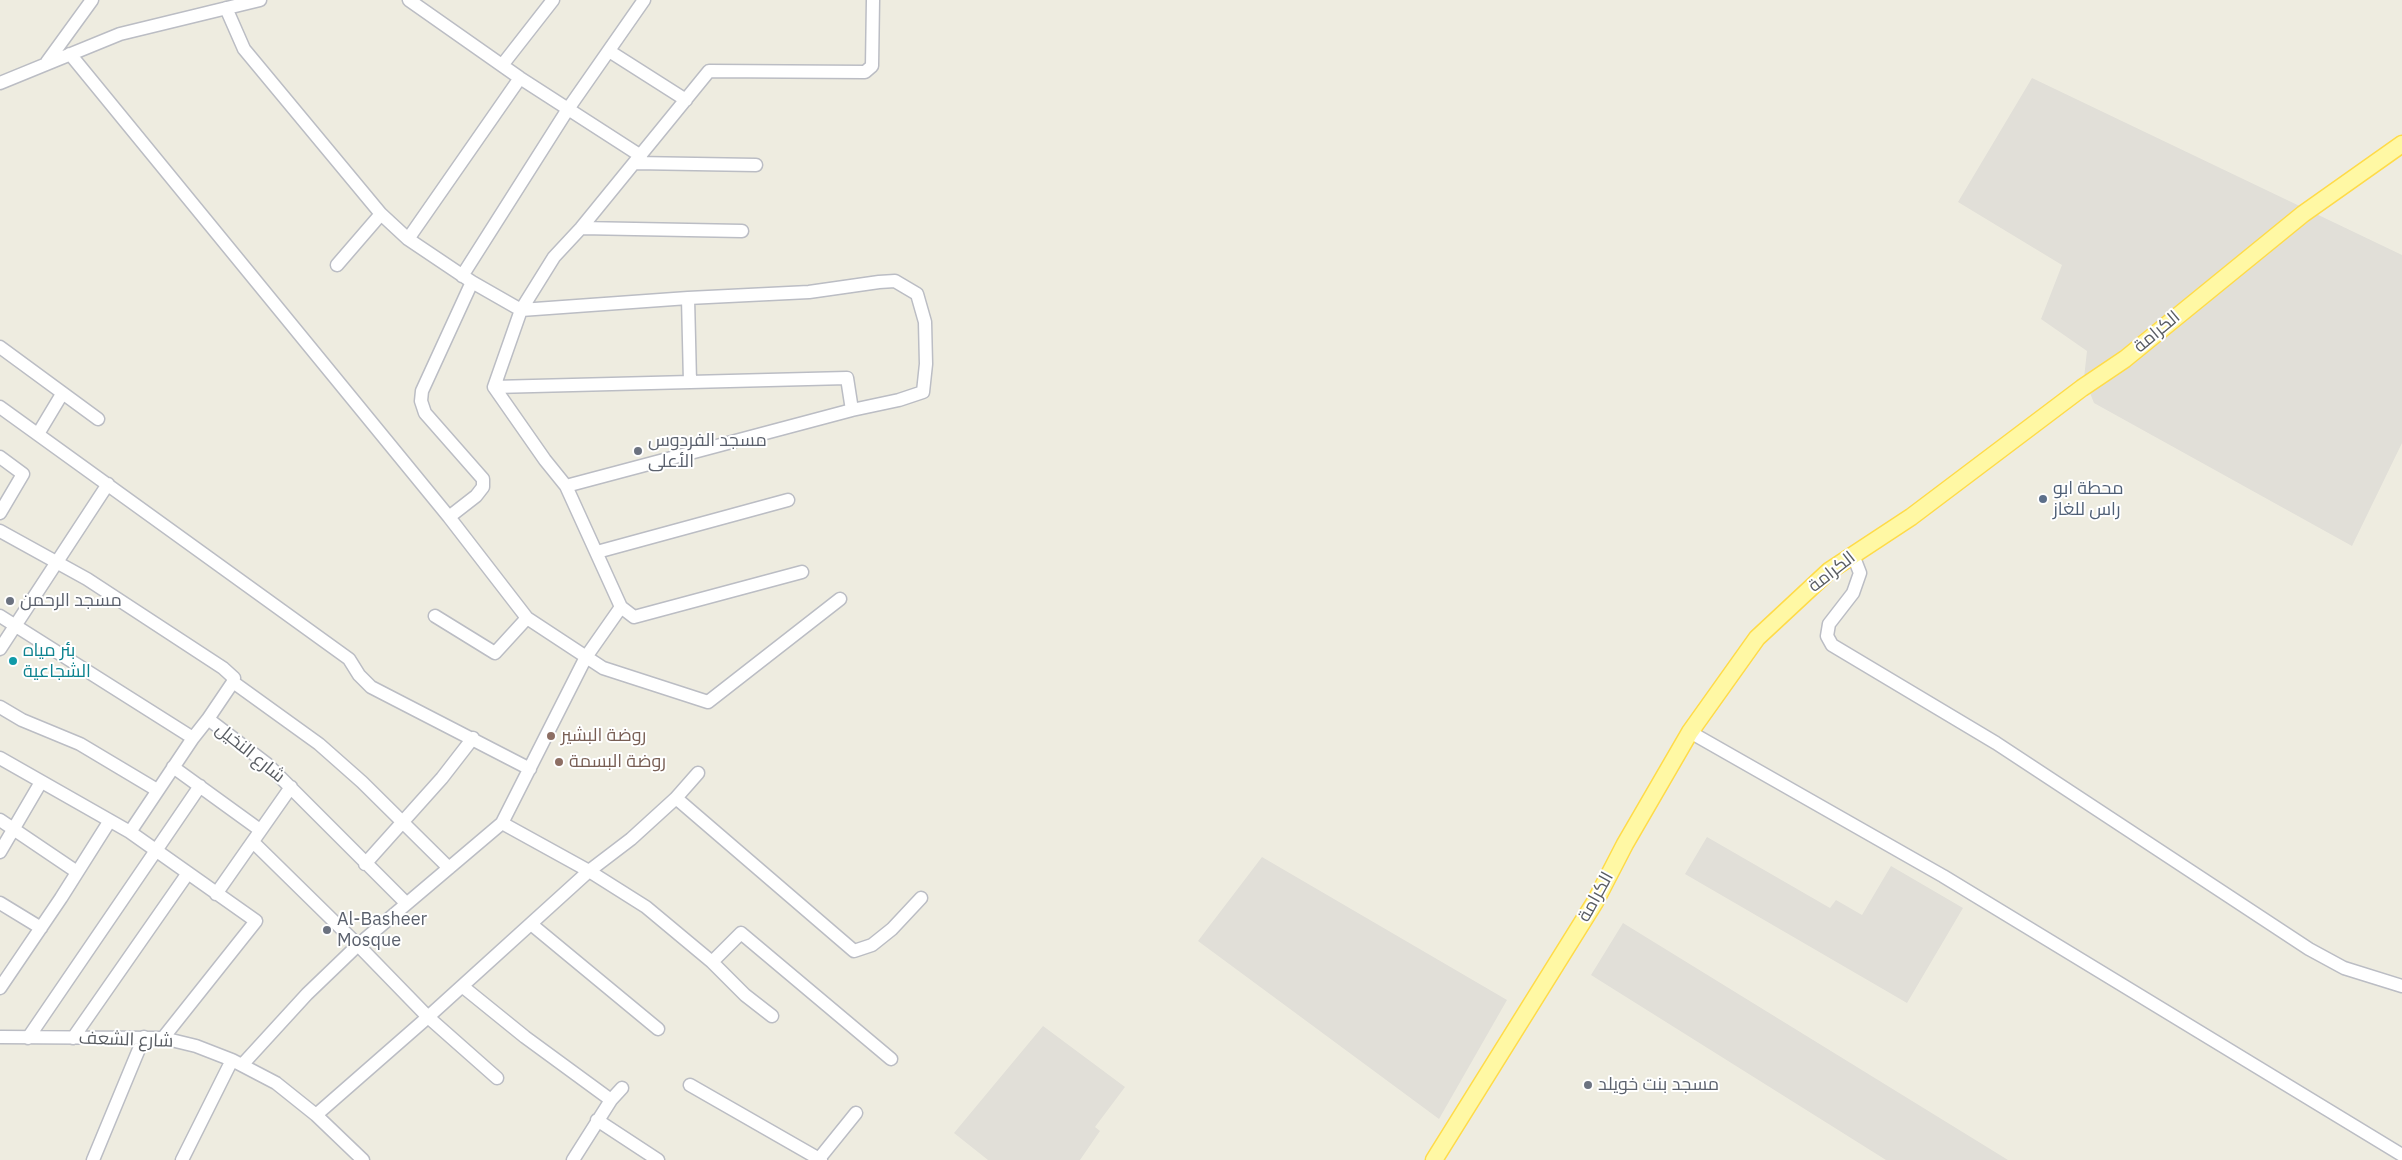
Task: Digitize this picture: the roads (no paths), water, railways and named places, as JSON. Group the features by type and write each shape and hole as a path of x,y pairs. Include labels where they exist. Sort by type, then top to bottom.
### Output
{"main road":[{"name":"الكرامة","path":"1434,1160 1595,902 1625,844 1690,732 1757,638 1829,571 1911,518 2082,388 2125,359 2303,214 2402,144"}],"street":[{"path":"47,62 92,0"},
{"path":"0,83 47,62 120,34 260,0"},
{"path":"409,0 503,64 520,78 568,109 638,160 756,165"},
{"path":"503,64 553,0"},
{"path":"449,517 476,496 483,487 483,479 425,413 422,391 467,279 568,109 644,0"},
{"path":"494,387 521,310 554,257 638,160 709,71 865,72 872,66 873,0"},
{"path":"226,8 244,49 381,214 408,239 467,279 521,310 688,298 809,292 895,281 917,294 925,322 926,364 923,392 899,400 852,410 566,486"},
{"path":"609,51 686,100"},
{"path":"70,54 449,517 527,618 603,668 708,702 840,599"},
{"path":"408,239 520,78"},
{"path":"337,265 381,214"},
{"path":"581,228 742,231"},
{"path":"688,298 690,382"},
{"path":"0,347 98,419"},
{"path":"494,387 847,378 852,410"},
{"path":"494,387 566,486 621,607 634,616 802,572"},
{"path":"38,434 62,394"},
{"path":"0,407 349,659 371,687 530,769"},
{"path":"0,457 23,474 0,513"},
{"path":"0,649 56,560 108,484"},
{"path":"597,552 788,500"},
{"path":"0,531 56,560 224,668 234,678 233,682 208,719"},
{"path":"1853,555 1860,573 1853,593 1829,624 1827,636 1832,646 1996,743 2310,950 2344,968 2402,986"},
{"path":"182,1160 237,1062 358,944 502,823 586,657 621,607"},
{"name":"شارع النخيل","path":"0,616 193,738 208,719 267,764 406,904"},
{"path":"435,616 495,652 527,618"},
{"path":"233,682 320,744 362,782 402,824 449,868"},
{"path":"0,707 22,720 80,744 157,790"},
{"path":"1690,732 1943,876 2402,1155"},
{"path":"130,832 193,738"},
{"path":"365,864 402,824 473,738"},
{"path":"0,758 109,822 130,832 256,921 163,1038"},
{"path":"173,767 260,830"},
{"path":"316,1115 428,1017 589,871 630,839 676,798 698,773"},
{"path":"0,852 42,782"},
{"path":"28,1038 200,786"},
{"path":"216,894 291,787"},
{"path":"676,798 854,951 872,945 892,929 921,898"},
{"path":"0,820 77,872"},
{"path":"0,988 109,822"},
{"path":"502,823 589,871 646,907 712,962 745,995 772,1016"},
{"path":"253,842 358,944 428,1017 497,1078"},
{"path":"73,1038 188,872"},
{"path":"0,903 41,928"},
{"path":"531,924 658,1029"},
{"path":"712,962 741,933 891,1059"},
{"path":"462,986 525,1037 611,1100"},
{"name":"شارع الشعف","path":"0,1036 28,1038 144,1037 163,1038 196,1046 237,1062 276,1083 316,1115 363,1160"},
{"path":"93,1160 144,1037"},
{"path":"690,1084 819,1160 856,1113"},
{"path":"573,1160 597,1120 622,1088"},
{"path":"597,1120 658,1160"}],"place":[{"name":"مسجد الفردوس الأعلى","path":"638,451"},
{"name":"محطة ابو راس للغاز","path":"2043,499"},
{"name":"مسجد الرحمن","path":"10,601"},
{"name":"بئر مياه الشجاعية","path":"13,661"},
{"name":"روضة البشير","path":"551,736"},
{"name":"روضة البسمة","path":"559,762"},
{"name":"Al-Basheer Mosque","path":"327,930"},
{"name":"مسجد بنت خويلد","path":"1588,1085"}]}
